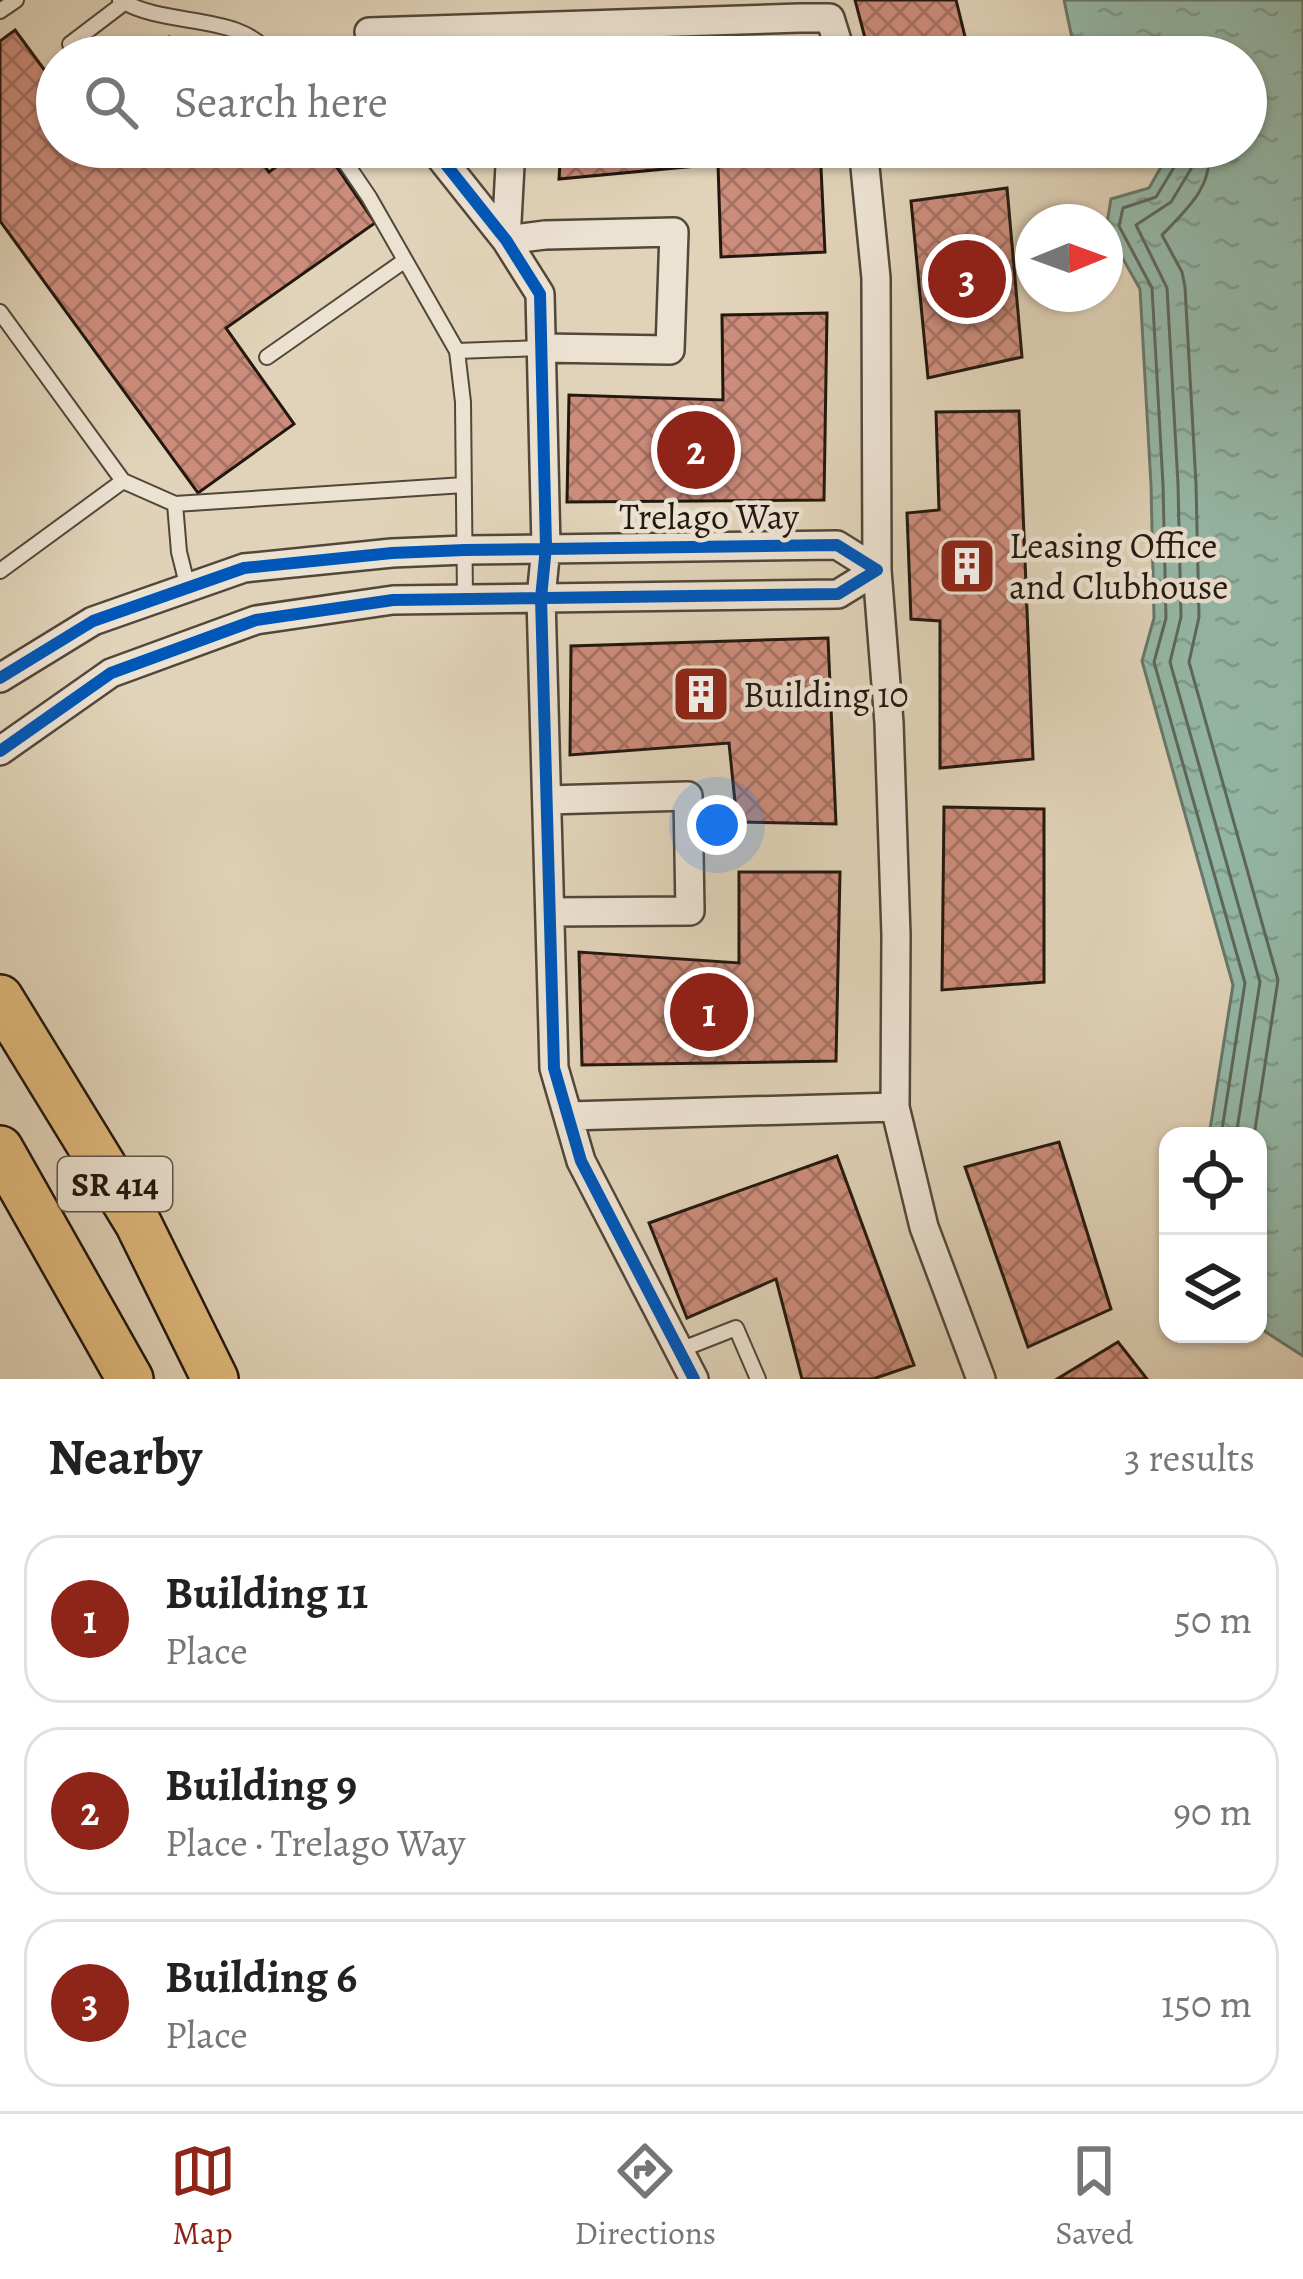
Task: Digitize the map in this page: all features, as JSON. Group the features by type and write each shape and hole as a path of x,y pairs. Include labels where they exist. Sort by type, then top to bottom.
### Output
{"main road":[{"name":"SR 414","path":"0,998 139,1223 215,1379"},
{"name":"SR 414","path":"0,1149 130,1379"}],"street":[{"path":"371,36 369,32 828,9"},
{"path":"509,27 509,36"},
{"path":"449,168 506,240 541,294 546,547 541,598 554,1068 581,1161 694,1379"},
{"path":"506,240 510,168"},
{"path":"866,168 876,278 877,570 894,865 895,1107 924,1227 981,1379"},
{"path":"506,240 674,232 670,350 542,348"},
{"name":"Trelago Way","path":"0,678 93,621 244,568 465,550 837,545 877,570"},
{"path":"0,751 111,673 256,620 392,600 838,594 877,570"},
{"path":"547,800 688,796 690,911 550,912"},
{"path":"568,1116 895,1107"}],"lane":[{"path":"0,11 16,0"},
{"path":"80,36 122,1 153,15 238,28 253,36"},
{"path":"349,168 457,351 465,599"},
{"path":"268,357 404,261"},
{"path":"0,312 123,481 175,504 464,485"},
{"path":"457,351 542,348"},
{"path":"0,571 123,481"},
{"path":"175,504 188,588"},
{"path":"680,1350 736,1328 758,1379"}],"water":[{"path":"1064,0 1303,0 1303,1356 1267,1333 1267,1127 1210,1127 1233,985 1142,661 1154,618 1140,289 1123,259 1123,204 1110,204 1111,199 1149,188 1160,168 1267,168 1267,36 1072,36"}],"building":[{"path":"855,0 956,0 965,36 864,36"},
{"path":"15,30 36,58 36,168 266,168 269,172 275,168 337,168 375,223 226,328 294,424 198,493 0,221 0,41"},
{"path":"560,168 676,168 559,179"},
{"path":"718,168 821,168 825,252 721,257"},
{"path":"1007,188 1022,357 928,378 911,201"},
{"path":"827,313 824,500 567,502 569,395 723,400 722,315"},
{"name":"Leasing Office and Clubhouse","path":"1019,411 1033,759 940,768 940,621 911,619 907,513 939,510 936,412"},
{"name":"Building 10","path":"828,638 836,824 737,822 729,743 570,755 571,646"},
{"path":"944,807 1044,809 1044,982 942,990"},
{"path":"739,872 840,872 836,1061 582,1065 579,952 739,963"},
{"path":"1059,1142 1111,1309 1028,1347 965,1167"},
{"path":"837,1156 914,1365 873,1379 802,1379 776,1279 687,1318 649,1223"},
{"path":"1118,1342 1147,1379 1057,1379"}],"cycle path":[{"path":"449,168 506,240 540,294 546,547 541,598 554,1068 581,1161 694,1379"},
{"path":"0,678 93,621 244,568 465,550 837,545 877,570 838,594 393,600 256,620 111,673 0,751"}],"place":[{"name":"Building 6","path":"967,279"},
{"name":"Building 9","path":"696,450"},
{"name":"Leasing Office and Clubhouse","path":"967,566"},
{"name":"Building 10","path":"701,694"},
{"name":"Building 11","path":"709,1012"}]}
